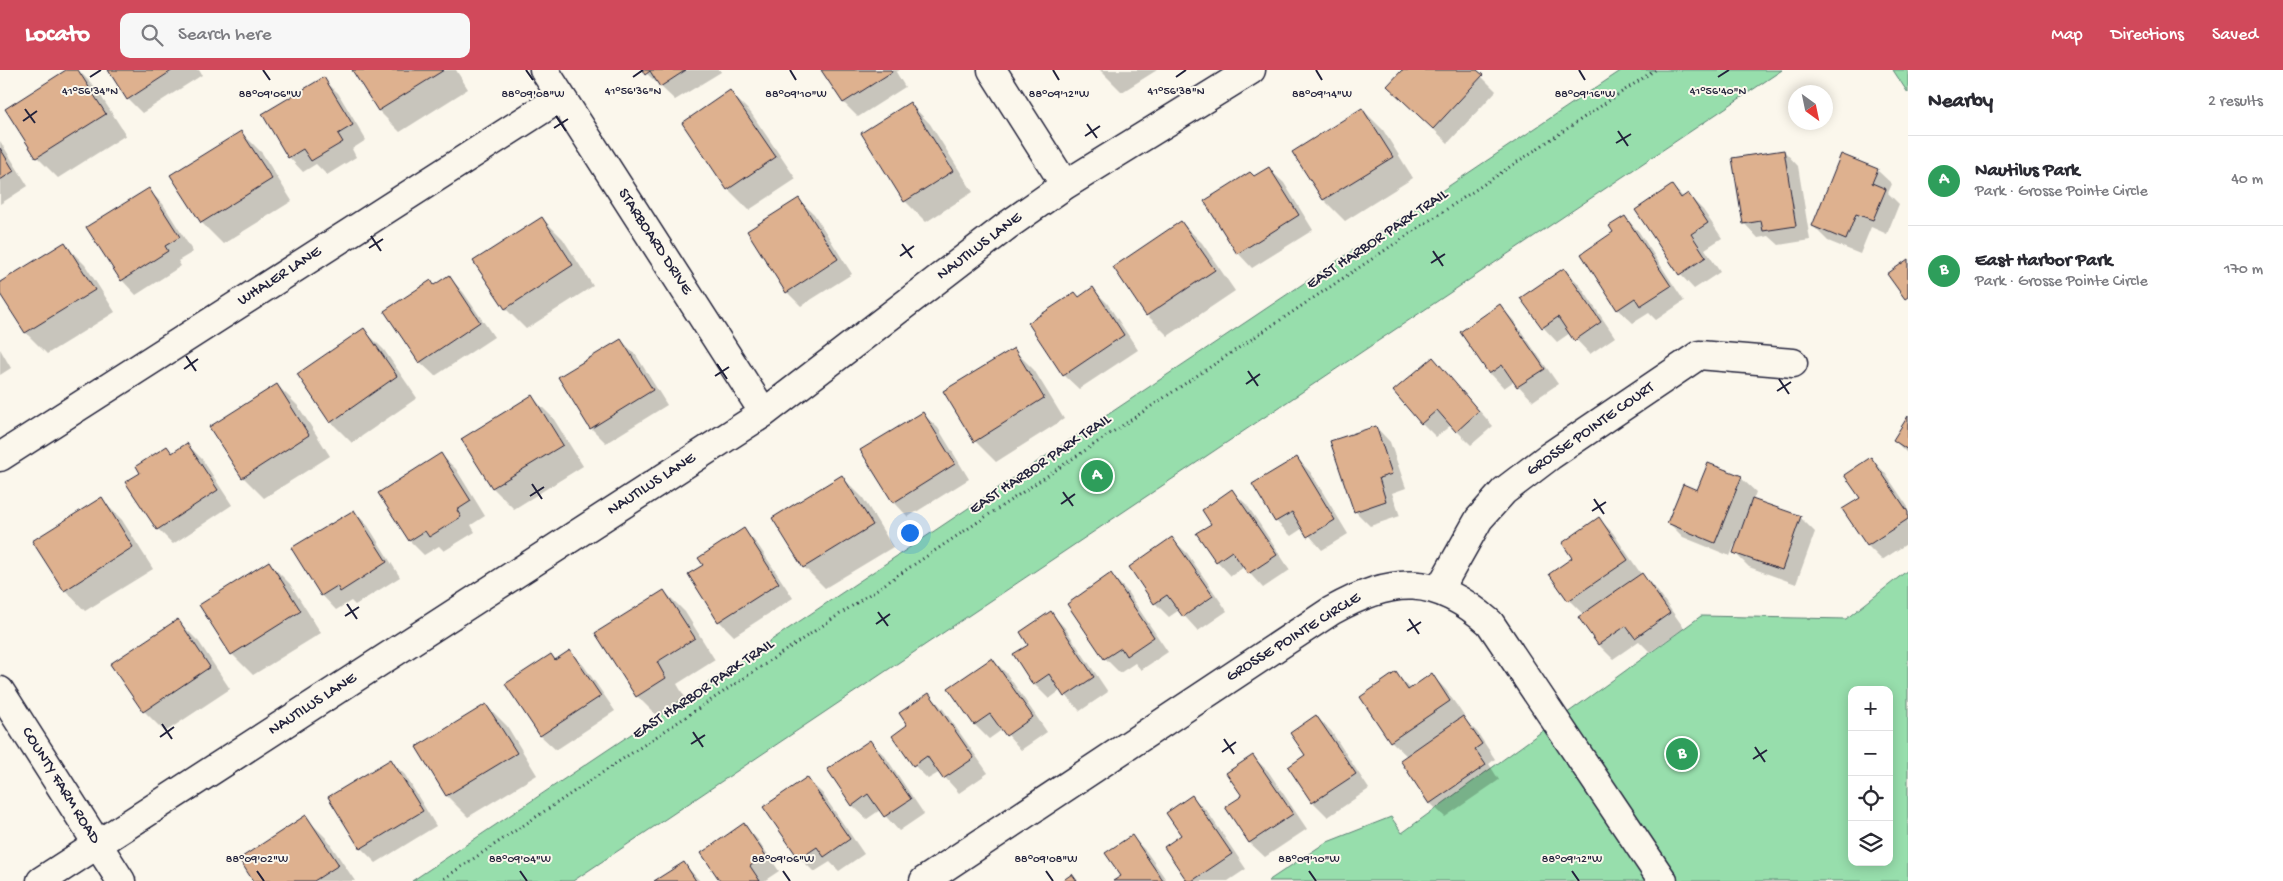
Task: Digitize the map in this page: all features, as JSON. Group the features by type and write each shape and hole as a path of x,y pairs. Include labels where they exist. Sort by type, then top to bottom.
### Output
{"street":[{"name":"STARBOARD DRIVE","path":"544,70 560,98 764,413"},
{"path":"992,70 1065,185"},
{"name":"NAUTILUS LANE","path":"41,881 764,413 1008,225 1065,185 1251,70"},
{"name":"WHALER LANE","path":"0,457 560,98"},
{"name":"GROSSE POINTE COURT","path":"1439,590 1479,519 1504,491 1550,456 1699,355 1794,363"},
{"name":"GROSSE POINTE CIRCLE","path":"924,881 1331,611 1358,596 1377,589 1402,585 1439,590 1472,607 1490,623 1663,881"},
{"name":"COUNTY FARM ROAD","path":"0,691 121,881"}],"path":[{"name":"EAST HARBOR PARK TRAIL","path":"440,881 1655,70"}],"green space":[{"path":"1622,70 1782,70 573,881 412,881"},
{"path":"1893,70 1908,70 1908,93"},
{"path":"1908,570 1908,881 1268,881 1325,843 1391,817 1402,833 1701,616 1846,619"}],"building":[{"path":"66,70 78,70 106,114 36,158 5,109"},
{"path":"108,70 173,70 127,100"},
{"path":"352,70 444,70 378,111"},
{"path":"642,70 686,70 660,87 650,71 645,75"},
{"path":"821,70 891,70 892,72 843,103"},
{"path":"1402,70 1477,70 1483,75 1433,129 1387,86"},
{"path":"324,77 353,125 338,134 343,142 311,161 303,149 288,158 262,114"},
{"path":"730,90 776,157 727,190 682,123"},
{"path":"910,102 953,171 904,202 861,133"},
{"path":"1362,108 1393,157 1323,200 1292,152"},
{"path":"241,131 272,179 201,223 170,175"},
{"path":"0,148 14,171 0,180"},
{"path":"1784,150 1796,226 1763,231 1761,221 1743,224 1732,158"},
{"path":"1841,154 1878,169 1872,183 1886,189 1873,220 1856,214 1846,240 1812,226"},
{"path":"1269,167 1299,215 1237,254 1204,201 1250,172 1254,176"},
{"path":"1672,185 1681,198 1688,193 1708,223 1691,234 1706,257 1679,275 1635,210"},
{"path":"149,188 180,237 165,246 168,251 121,281 86,227"},
{"path":"799,198 838,259 786,293 747,231"},
{"path":"1625,216 1671,286 1640,306 1635,298 1617,310 1581,254 1613,232 1609,226"},
{"path":"542,217 573,265 505,309 473,261"},
{"path":"1181,221 1215,270 1146,316 1113,267"},
{"path":"65,242 95,290 25,333 0,294 0,282"},
{"path":"1908,259 1908,297 1905,299 1887,274"},
{"path":"1564,268 1601,322 1574,341 1558,317 1542,328 1520,298"},
{"path":"449,275 480,322 419,363 384,311 431,280 434,285"},
{"path":"1093,287 1124,335 1063,376 1028,323 1075,292 1079,297"},
{"path":"1500,304 1545,369 1517,387 1502,365 1489,374 1460,332"},
{"path":"364,328 397,376 330,423 297,374"},
{"path":"621,339 653,390 590,429 558,377"},
{"path":"1014,348 1044,398 974,442 943,391"},
{"path":"1433,357 1479,411 1456,432 1437,410 1421,424 1393,391"},
{"path":"277,384 309,435 242,478 209,427"},
{"path":"532,395 563,445 492,488 461,439"},
{"path":"923,412 955,464 893,503 860,450"},
{"path":"1908,416 1908,450 1893,440"},
{"path":"1376,426 1392,474 1379,478 1386,501 1354,512 1330,441"},
{"path":"187,443 218,490 157,530 125,482 140,473 136,466 167,446 172,453"},
{"path":"441,453 471,501 457,510 461,517 429,537 425,531 409,541 378,493"},
{"path":"1297,457 1335,520 1307,537 1292,512 1275,522 1252,484"},
{"path":"1871,457 1908,512 1908,519 1867,546 1842,509 1860,498 1844,475"},
{"path":"1708,463 1742,476 1715,543 1667,523 1683,484 1697,490"},
{"path":"842,475 873,525 803,568 772,518"},
{"path":"1232,489 1277,555 1248,574 1232,551 1216,562 1196,533 1211,524 1202,510"},
{"path":"102,497 133,547 64,591 32,541"},
{"path":"1752,499 1801,516 1782,570 1733,553"},
{"path":"354,510 387,562 340,592 337,586 321,596 291,548"},
{"path":"1599,517 1628,560 1568,601 1549,574 1572,558 1562,543"},
{"path":"744,528 779,583 718,622 688,574 703,565 698,558"},
{"path":"1172,537 1213,596 1183,617 1167,595 1154,604 1129,567"},
{"path":"269,561 301,611 231,655 199,605"},
{"path":"1111,573 1154,637 1126,656 1121,648 1104,659 1067,604"},
{"path":"1642,573 1670,613 1635,638 1626,626 1598,645 1578,617"},
{"path":"664,590 695,638 657,662 666,678 636,697 595,633"},
{"path":"1051,611 1094,677 1064,697 1049,674 1033,685 1013,654 1028,645 1020,632"},
{"path":"178,619 210,667 143,712 110,664"},
{"path":"570,650 601,696 540,736 505,684 551,654 555,660"},
{"path":"992,658 1033,717 1006,736 990,714 974,725 948,688"},
{"path":"1396,672 1408,690 1432,673 1450,701 1390,742 1360,697"},
{"path":"929,693 974,758 943,779 927,756 913,766 892,736 907,725 899,713"},
{"path":"486,704 517,753 446,796 416,747"},
{"path":"1316,715 1356,774 1312,803 1288,767 1305,755 1290,733"},
{"path":"1463,716 1482,744 1475,749 1486,765 1429,804 1400,760"},
{"path":"870,740 911,799 884,817 868,794 852,806 827,769"},
{"path":"1253,755 1293,814 1249,843 1225,807 1242,796 1226,773"},
{"path":"391,759 423,811 360,849 328,797"},
{"path":"807,777 850,839 824,857 817,847 799,859 763,807"},
{"path":"1192,795 1232,854 1192,881 1187,881 1164,847 1181,835 1166,813"},
{"path":"306,815 339,865 314,881 253,881 239,859"},
{"path":"744,823 766,856 750,866 760,881 720,881 701,853"},
{"path":"1132,835 1163,881 1113,881 1121,876 1105,853"},
{"path":"684,862 696,881 654,881"},
{"path":"1072,874 1077,881 1062,881"}],"place":[{"name":"Nautilus Park","path":"1097,476"},
{"name":"East Harbor Park","path":"1682,754"}]}
